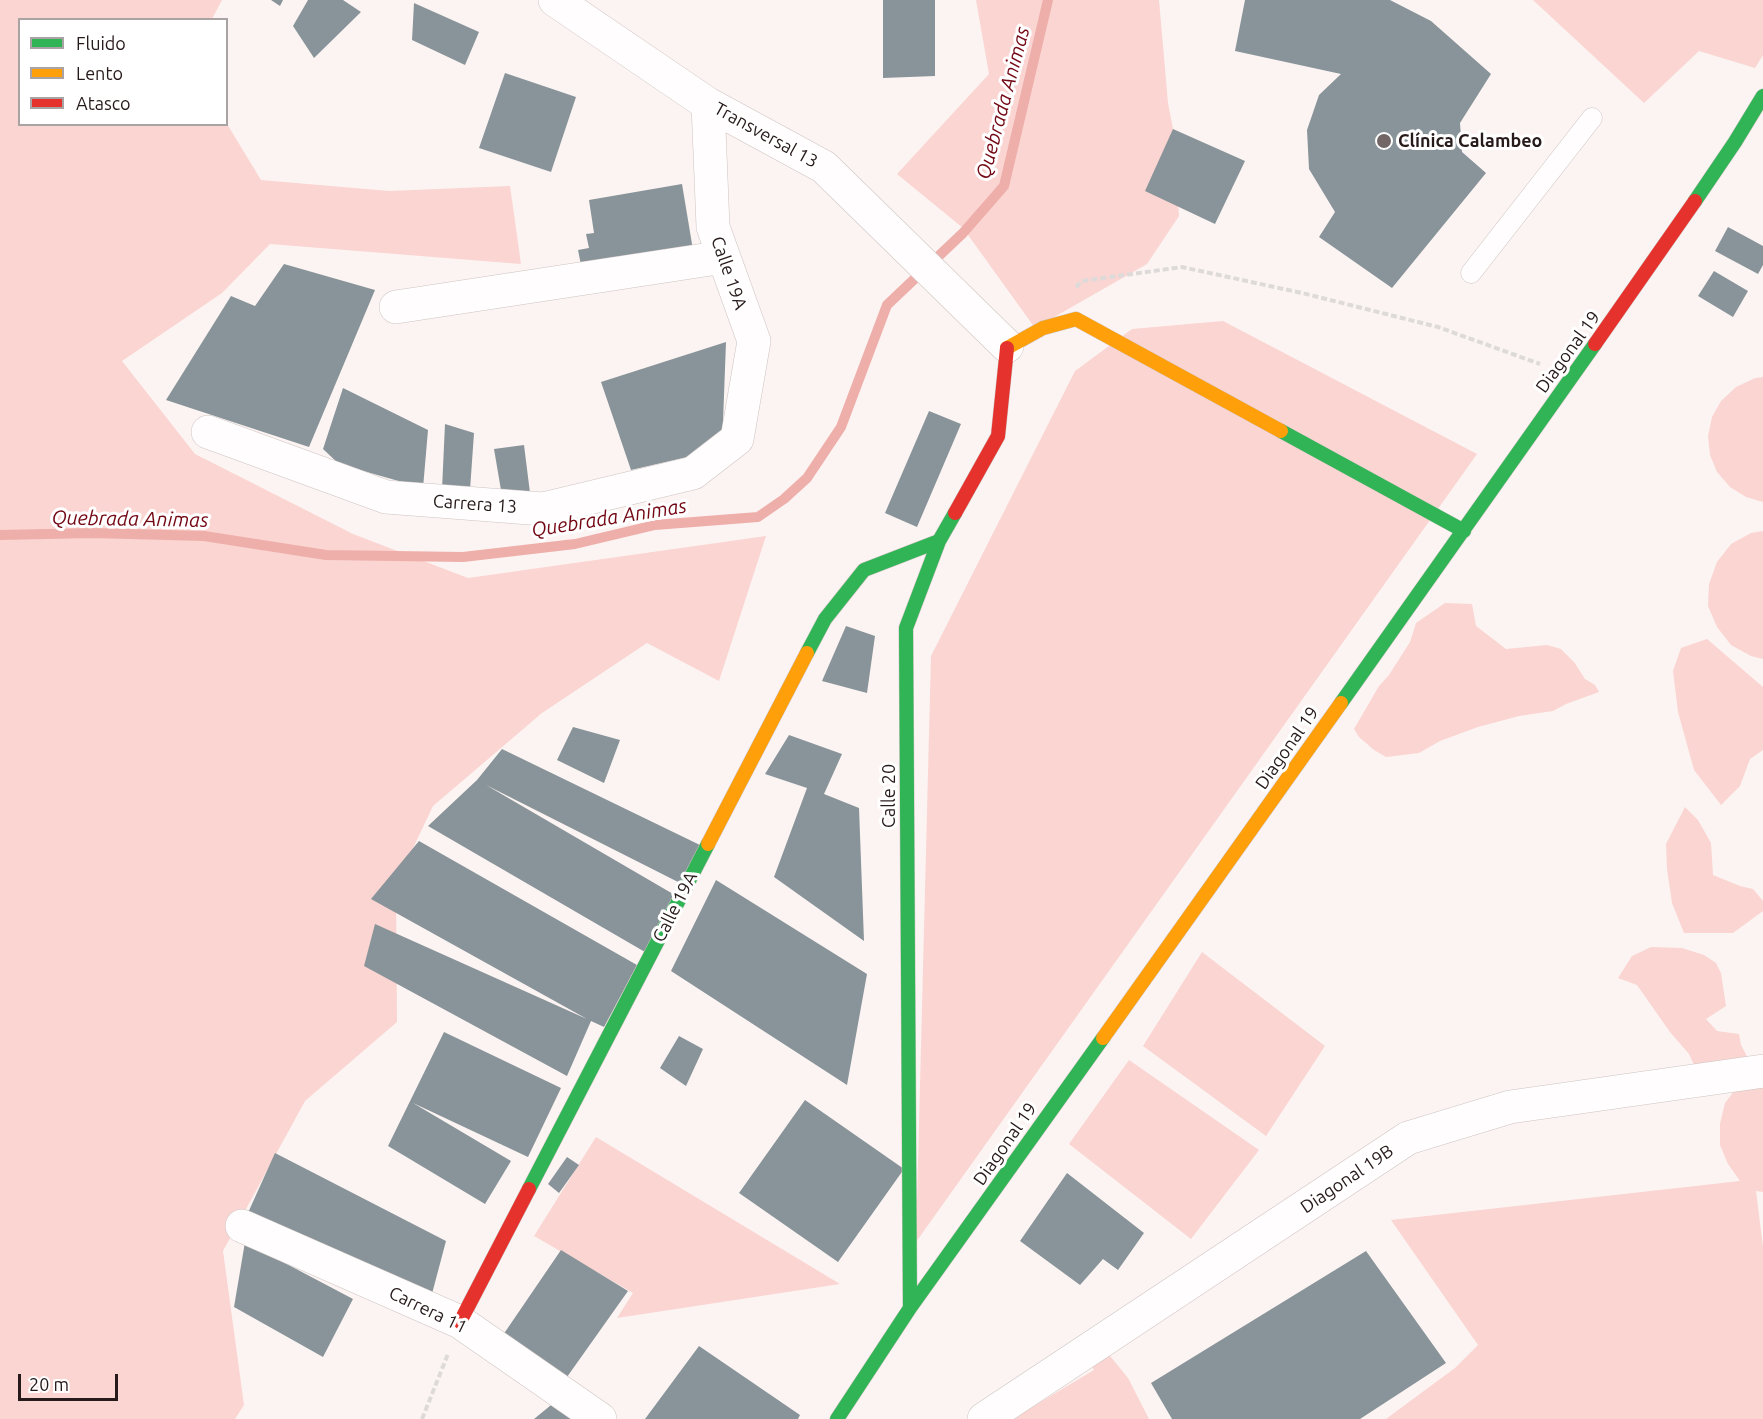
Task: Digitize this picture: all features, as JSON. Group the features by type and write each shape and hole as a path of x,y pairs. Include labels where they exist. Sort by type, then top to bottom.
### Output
{"street":[{"name":"Transversal 13","path":"555,0 708,104 824,167 1007,346"},
{"name":"Diagonal 19","path":"837,1419 910,1308 1604,333 1763,96"},
{"name":"Calle 19A","path":"708,104 713,226 754,341 737,439"},
{"path":"396,307 724,257"},
{"path":"1007,346 1043,328 1076,319 1464,531"},
{"name":"Calle 20","path":"910,1308 906,628 939,541 998,436 1007,346"},
{"name":"Carrera 13","path":"208,432 386,497 543,509 693,473 737,439"},
{"name":"Calle 19A","path":"460,1322 825,619 864,570 939,541"},
{"name":"Diagonal 19B","path":"984,1419 1408,1138 1510,1107 1763,1071"},
{"name":"Carrera 11","path":"242,1226 460,1322 600,1419"}],"lane":[{"path":"1471,273 1592,118"}],"path":[{"path":"1076,288 1082,281 1182,267 1302,293 1438,327 1572,375"},
{"path":"422,1419 460,1322"}],"shaded area":[{"path":"0,0 222,0 213,18 18,18 18,126 228,126 261,180 389,191 510,186 521,264 270,244 222,293 122,361 195,454 353,534 468,578 766,536 719,681 647,643 542,713 433,806 396,884 397,1022 305,1101 223,1251 244,1405 235,1419 0,1419"},
{"path":"976,0 1159,0 1168,103 1173,129 1179,216 1147,264 1035,328 963,228 897,174 989,74"},
{"path":"1533,0 1763,0 1763,55 1755,68 1699,51 1644,103"},
{"path":"1223,321 1477,454 916,1242 931,656 1075,371 1132,329"},
{"path":"1763,377 1763,502 1746,497 1730,487 1717,472 1710,455 1708,436 1712,417 1721,401 1736,387 1755,378"},
{"path":"1763,531 1763,659 1751,656 1731,645 1717,627 1708,606 1709,584 1717,562 1731,544 1751,533"},
{"path":"1445,603 1472,604 1476,626 1506,649 1547,645 1561,649 1574,662 1585,679 1595,685 1599,692 1553,711 1519,716 1478,727 1440,741 1419,753 1386,757 1359,737 1354,729 1379,686 1389,675 1410,642 1416,623"},
{"path":"1707,639 1763,687 1763,750 1750,759 1740,786 1721,805 1694,770 1678,712 1673,671 1681,648"},
{"path":"1685,807 1698,820 1711,843 1713,875 1753,889 1763,901 1763,911 1733,933 1684,933 1672,903 1666,844"},
{"path":"1651,947 1682,948 1704,955 1716,963 1721,973 1726,1006 1706,1019 1717,1031 1739,1034 1741,1045 1751,1064 1701,1080 1689,1054 1670,1032 1637,985 1618,978 1632,956"},
{"path":"1202,952 1325,1046 1266,1136 1143,1046"},
{"path":"1129,1060 1259,1150 1191,1239 1069,1144"},
{"path":"1763,1071 1763,1192 1756,1191 1763,1247 1763,1419 1386,1419 1455,1368 1478,1345 1391,1220 1740,1181 1728,1164 1720,1145 1720,1124 1725,1103 1738,1086"},
{"path":"596,1137 840,1284 617,1318 633,1293 534,1236"},
{"path":"1089,1330 1128,1378 1149,1419 1012,1419 1094,1370 1077,1344"}],"building":[{"path":"271,0 283,0 280,6"},
{"path":"308,0 343,0 361,12 314,58 293,26"},
{"path":"883,0 935,0 935,76 883,78"},
{"name":"Clínica Calambeo","path":"1245,0 1390,0 1431,21 1491,74 1460,123 1462,152 1486,173 1392,288 1319,237 1335,212 1309,169 1307,130 1319,95 1341,74 1235,51"},
{"path":"414,3 479,32 465,65 412,40"},
{"path":"505,73 576,97 551,172 479,148"},
{"path":"1173,129 1245,161 1215,224 1145,191"},
{"path":"682,184 694,256 583,275 578,250 589,248 586,234 594,233 589,200"},
{"path":"1728,227 1763,246 1763,265 1758,274 1715,251"},
{"path":"284,264 375,290 309,447 166,400 231,296 255,306"},
{"path":"1714,271 1748,291 1733,317 1698,296"},
{"path":"726,342 722,449 631,470 601,382"},
{"path":"343,388 428,430 423,488 339,464 323,449"},
{"path":"929,411 961,424 917,527 885,513"},
{"path":"445,424 474,433 470,490 442,489"},
{"path":"524,445 530,493 502,496 494,449"},
{"path":"846,626 875,636 867,693 822,681"},
{"path":"573,727 620,740 604,783 557,760"},
{"path":"789,735 842,754 824,794 859,808 864,941 774,877 807,788 765,774"},
{"path":"502,749 702,846 684,885 486,785 680,898 645,952 428,826 477,780"},
{"path":"419,841 637,965 604,1027 591,1021 567,1076 364,966 375,924 587,1019 371,899"},
{"path":"716,880 867,974 847,1085 671,971"},
{"path":"444,1032 561,1088 528,1157 413,1103 511,1161 485,1204 388,1146"},
{"path":"679,1036 703,1049 686,1086 660,1068"},
{"path":"805,1100 904,1169 838,1262 739,1193"},
{"path":"275,1153 446,1241 429,1305 247,1215"},
{"path":"567,1157 579,1165 559,1193 548,1184"},
{"path":"1067,1173 1144,1233 1118,1270 1103,1259 1080,1285 1020,1241"},
{"path":"245,1242 353,1299 323,1357 234,1307"},
{"path":"561,1250 628,1291 567,1377 503,1335"},
{"path":"1366,1251 1446,1363 1360,1419 1172,1419 1151,1383"},
{"path":"699,1346 800,1415 798,1419 645,1419"},
{"path":"556,1401 579,1419 534,1419"}],"waterway":[{"name":"Quebrada Animas","path":"0,535 93,533 204,536 326,555 463,557 575,544 655,525 758,517 784,499 807,478 841,427 887,305 963,233 1004,186 1048,0"}],"traffic: fast":[{"path":"1695,201 1763,96"},
{"path":"1341,703 1595,344"},
{"path":"1281,431 1464,531"},
{"path":"910,1308 906,628 939,541 955,513"},
{"path":"807,653 825,619 864,570 939,541"},
{"path":"529,1189 708,844"},
{"path":"837,1419 910,1308 1103,1038"}],"traffic: slow":[{"path":"1007,348 1043,328 1076,319 1281,431"},
{"path":"708,844 807,653"},
{"path":"1103,1038 1341,703"}],"traffic: jam":[{"path":"1595,344 1695,201"},
{"path":"955,513 998,436 1007,348"},
{"path":"460,1322 529,1189"}],"place":[{"name":"Clínica Calambeo","path":"1384,141"}]}
